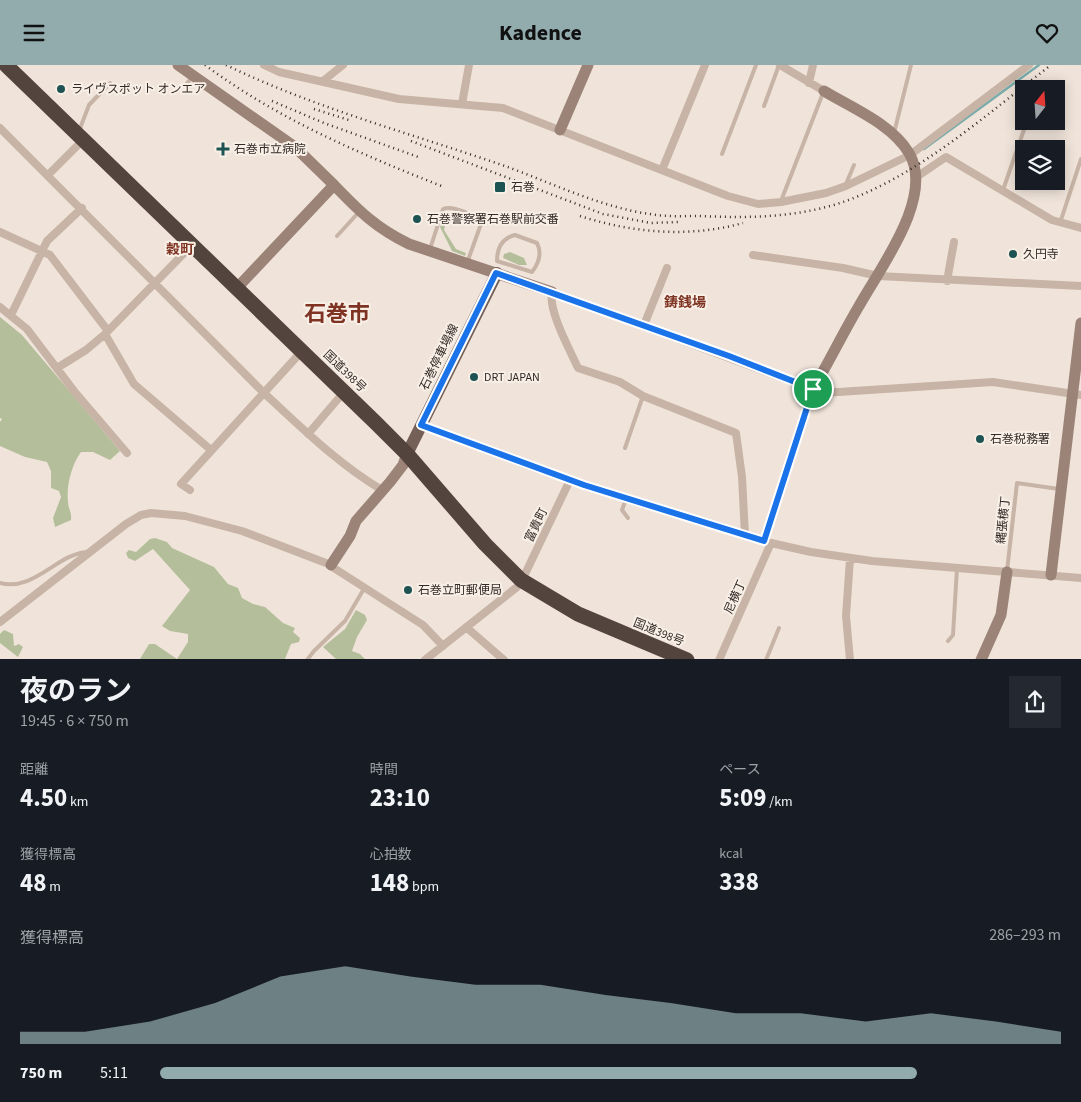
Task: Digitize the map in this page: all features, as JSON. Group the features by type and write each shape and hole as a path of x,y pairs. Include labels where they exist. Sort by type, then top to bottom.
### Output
{"highway":[{"name":"国道398号","path":"6,65 344,391 407,454 485,544 522,580 578,614 687,659"}],"main road":[{"name":"石巻停車場線","path":"407,454 499,267"}],"street":[{"path":"178,65 295,147 378,228 409,245 467,263 499,267 552,293 644,325 813,389 830,393 993,382 1076,394"},
{"path":"264,65 279,72 398,99 503,108 728,196 758,204 781,202 826,193 846,186 910,155 1025,67"},
{"path":"323,81 342,65"},
{"path":"462,104 470,65"},
{"path":"560,130 588,65"},
{"path":"662,170 705,65"},
{"path":"780,65 893,134 910,155 918,176 902,232 813,389"},
{"path":"809,83 813,65"},
{"path":"0,128 82,207 264,393 308,434 382,490"},
{"path":"48,175 80,137"},
{"path":"918,176 946,157 1060,223 1081,228"},
{"path":"237,288 334,185"},
{"path":"11,315 46,241 82,207"},
{"path":"0,232 50,255 107,332 134,384 211,451"},
{"path":"948,281 954,242"},
{"path":"57,367 86,350 107,332 193,244"},
{"path":"752,255 843,268 878,276 948,281 1081,286"},
{"path":"644,325 668,268"},
{"path":"552,293 551,299 554,310 578,368 620,381 642,397 736,433 742,477 745,535"},
{"path":"0,307 27,329 74,391 127,453"},
{"path":"1051,575 1061,489 1076,394 1081,323"},
{"path":"190,490 181,484 302,351"},
{"name":"尼横丁","path":"719,659 767,542 813,389"},
{"path":"308,434 344,391"},
{"path":"421,425 626,499 767,542 850,559 1081,578"},
{"path":"331,565 350,536 356,521 403,465 407,454"},
{"name":"富貴町","path":"522,580 570,480"},
{"path":"0,622 89,552 141,515 164,513 215,523 242,531 331,565 424,625 442,646"},
{"path":"850,559 846,616 850,659"},
{"path":"981,659 1001,615 1007,572"},
{"path":"426,659 522,580"},
{"path":"466,627 504,659"}],"lane":[{"path":"722,154 756,65"},
{"path":"764,105 780,65"},
{"path":"893,134 911,65"},
{"path":"185,85 193,75"},
{"path":"80,137 89,105 110,83"},
{"path":"781,202 824,91"},
{"path":"1002,191 1024,130"},
{"path":"1060,223 1081,159"},
{"path":"846,186 854,165"},
{"path":"429,251 441,211 445,207 450,208 476,217 481,224 467,263"},
{"path":"337,236 360,211"},
{"path":"516,235 536,243 539,248 540,254 532,272 499,267 497,256 501,242 507,237 516,235"},
{"path":"625,448 642,397"},
{"name":"縄張横丁","path":"1007,572 1017,483 1061,489"},
{"path":"626,499 622,510 628,518"},
{"path":"0,583 12,586 50,570 74,553 89,552"},
{"path":"948,641 953,635 957,568"},
{"path":"307,659 345,621 365,587"},
{"path":"766,659 779,628"}],"green space":[{"path":"449,212 444,230 456,249 466,253 465,256 452,251 440,227 446,214"},
{"path":"510,252 524,258 527,265 519,265 503,258 504,254"},
{"path":"0,317 22,335 120,451 110,460 93,452 81,452 72,469 69,482 68,504 71,520 55,527 53,518 61,497 59,491 51,488 51,471 47,462 25,457 0,446 0,422 2,419 0,418"},
{"path":"155,538 167,542 172,548 214,567 228,584 238,588 242,598 253,604 265,607 283,623 295,628 293,632 300,638 299,642 291,644 285,659 177,659 188,642 188,634 170,631 162,626 190,590 153,549 135,561 128,558 126,553 129,550 136,552 150,539"},
{"path":"356,610 365,615 367,620 357,637 352,651 360,654 365,659 336,659 323,647 345,629"},
{"path":"4,630 13,634 14,646 19,644 23,647 18,657 0,643 0,634"},
{"path":"149,644 155,644 177,659 140,659"}],"waterway":[{"path":"924,149 1039,65"}],"railway":[{"path":"205,65 261,102 320,134 381,162 444,187"},
{"path":"226,65 294,94 364,120 505,166 576,194 614,206 662,216 734,217 768,216 820,209 866,193 922,162 976,124 1051,65"},
{"path":"272,101 324,123 421,158"},
{"path":"314,109 352,121"},
{"path":"411,141 603,214 651,223 679,222"},
{"path":"580,216 620,226 661,232 702,231 743,223"}],"place":[{"name":"ライヴスポット オンエア","path":"61,89"},
{"name":"石巻市立病院","path":"223,149"},
{"name":"石巻","path":"500,187"},
{"name":"石巻警察署石巻駅前交番","path":"417,219"},
{"name":"久円寺","path":"1013,254"},
{"name":"DRT JAPAN","path":"474,377"},
{"name":"石巻税務署","path":"980,439"},
{"name":"石巻立町郵便局","path":"408,590"}],"district":[{"name":"穀町","path":"180,249"},
{"name":"鋳銭場","path":"685,302"},
{"name":"石巻市","path":"337,313"}],"route":[{"path":"496,273 729,356 813,389 764,541 584,485 421,425 496,273"}]}
